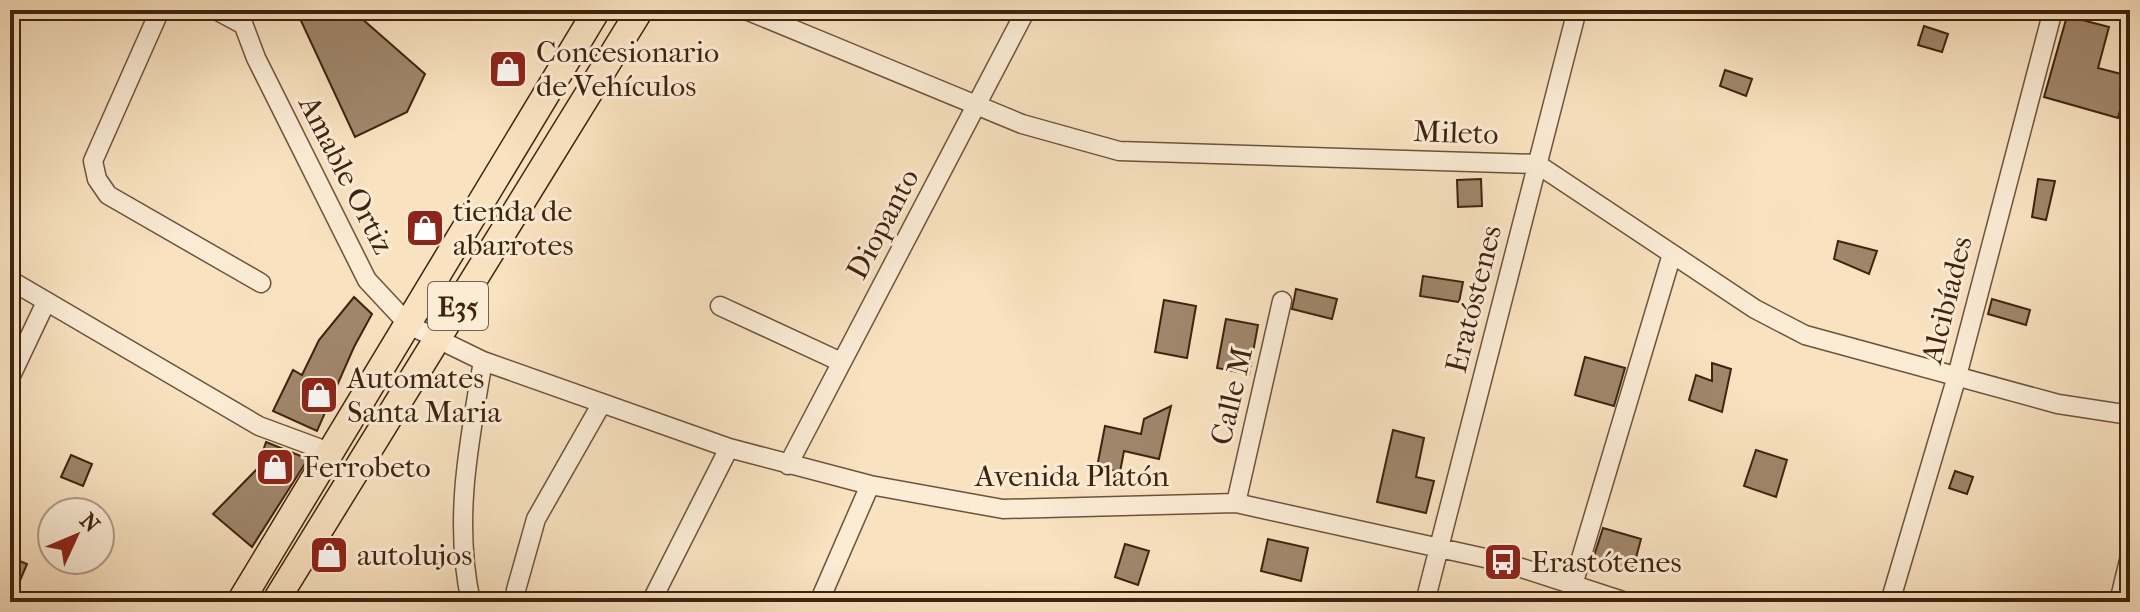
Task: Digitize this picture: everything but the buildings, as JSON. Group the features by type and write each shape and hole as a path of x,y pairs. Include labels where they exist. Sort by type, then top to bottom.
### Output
{"highway":[{"name":"E35","path":"240,602 597,10"},
{"name":"E35","path":"275,602 640,10"}],"street":[{"path":"160,10 93,161 97,179 108,195 261,283"},
{"path":"216,10 240,17"},
{"name":"Mileto","path":"746,10 1022,124 1119,151 1537,164 1755,309 1805,335 2058,404 2130,415"},
{"name":"Diopanto","path":"788,465 978,107 1026,10"},
{"name":"Eratóstenes","path":"1425,602 1577,10"},
{"name":"Alcibíades","path":"1890,602 1957,376 2053,10"},
{"name":"Amable Ortiz","path":"240,17 367,280 409,325 437,338"},
{"path":"1573,585 1672,254"},
{"path":"10,280 259,426 332,453"},
{"name":"Calle M","path":"1236,503 1282,301"},
{"path":"10,378 46,302"},
{"path":"720,306 841,362"},
{"name":"Avenida Platón","path":"437,338 483,361 729,448 870,485 1003,509 1236,503 1503,562 1626,602"},
{"path":"471,602 464,569 463,475 483,361"},
{"path":"516,590 536,519 602,403"},
{"path":"651,602 729,448"},
{"path":"819,602 870,485"},
{"path":"2119,602 2130,556"}],"place":[{"name":"Concesionario de Vehículos","path":"508,69"},
{"name":"tienda de abarrotes","path":"425,228"},
{"name":"Automates Santa Maria","path":"319,395"},
{"name":"Ferrobeto","path":"275,467"},
{"name":"autolujos","path":"329,555"},
{"name":"Erastótenes","path":"1503,562"}]}
